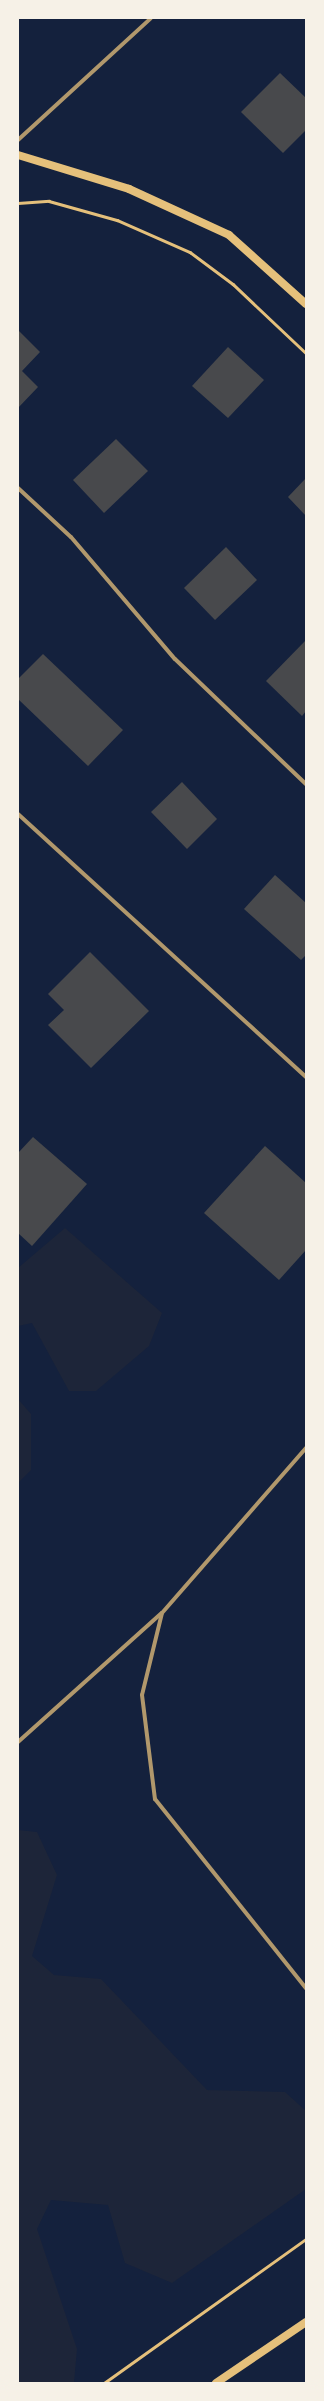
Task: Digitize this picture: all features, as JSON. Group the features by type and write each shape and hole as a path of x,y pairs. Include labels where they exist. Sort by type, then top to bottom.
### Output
{"main road":[{"path":"18,154 129,189 229,235 306,304"},
{"path":"216,2383 306,2322"}],"street":[{"path":"18,140 151,18"},
{"path":"18,488 71,537 175,659 306,784"},
{"path":"18,814 306,1077"},
{"path":"18,1742 162,1613 306,1448"},
{"path":"162,1613 142,1695 155,1799 306,1988"}],"path":[{"path":"18,203 49,201 117,220 190,252 233,284 306,353"},
{"path":"104,2383 306,2238"}],"shaded area":[{"path":"65,1228 162,1313 149,1346 96,1391 69,1391 32,1323 18,1326 18,1268"},
{"path":"18,1399 31,1414 31,1470 18,1483"},
{"path":"18,1830 37,1832 57,1875 32,1956 54,1975 101,1979 207,2090 285,2092 306,2111 306,2189 172,2283 125,2263 108,2205 51,2200 37,2229 77,2349 74,2383 18,2383"}],"building":[{"path":"280,73 306,98 306,130 283,153 241,112"},
{"path":"18,330 40,352 22,371 38,387 18,408"},
{"path":"228,347 264,380 228,418 192,386"},
{"path":"116,439 148,471 104,513 73,480"},
{"path":"306,478 306,516 288,497"},
{"path":"226,547 257,580 215,620 184,588"},
{"path":"306,640 306,711 302,716 266,681"},
{"path":"43,654 123,730 88,766 18,699 18,679"},
{"path":"182,782 217,819 187,849 151,812"},
{"path":"275,875 306,903 306,955 301,960 244,909"},
{"path":"90,952 149,1011 91,1068 48,1025 64,1010 48,994"},
{"path":"33,1137 87,1184 32,1246 18,1233 18,1153"},
{"path":"265,1146 306,1183 306,1250 279,1280 204,1213"}]}
